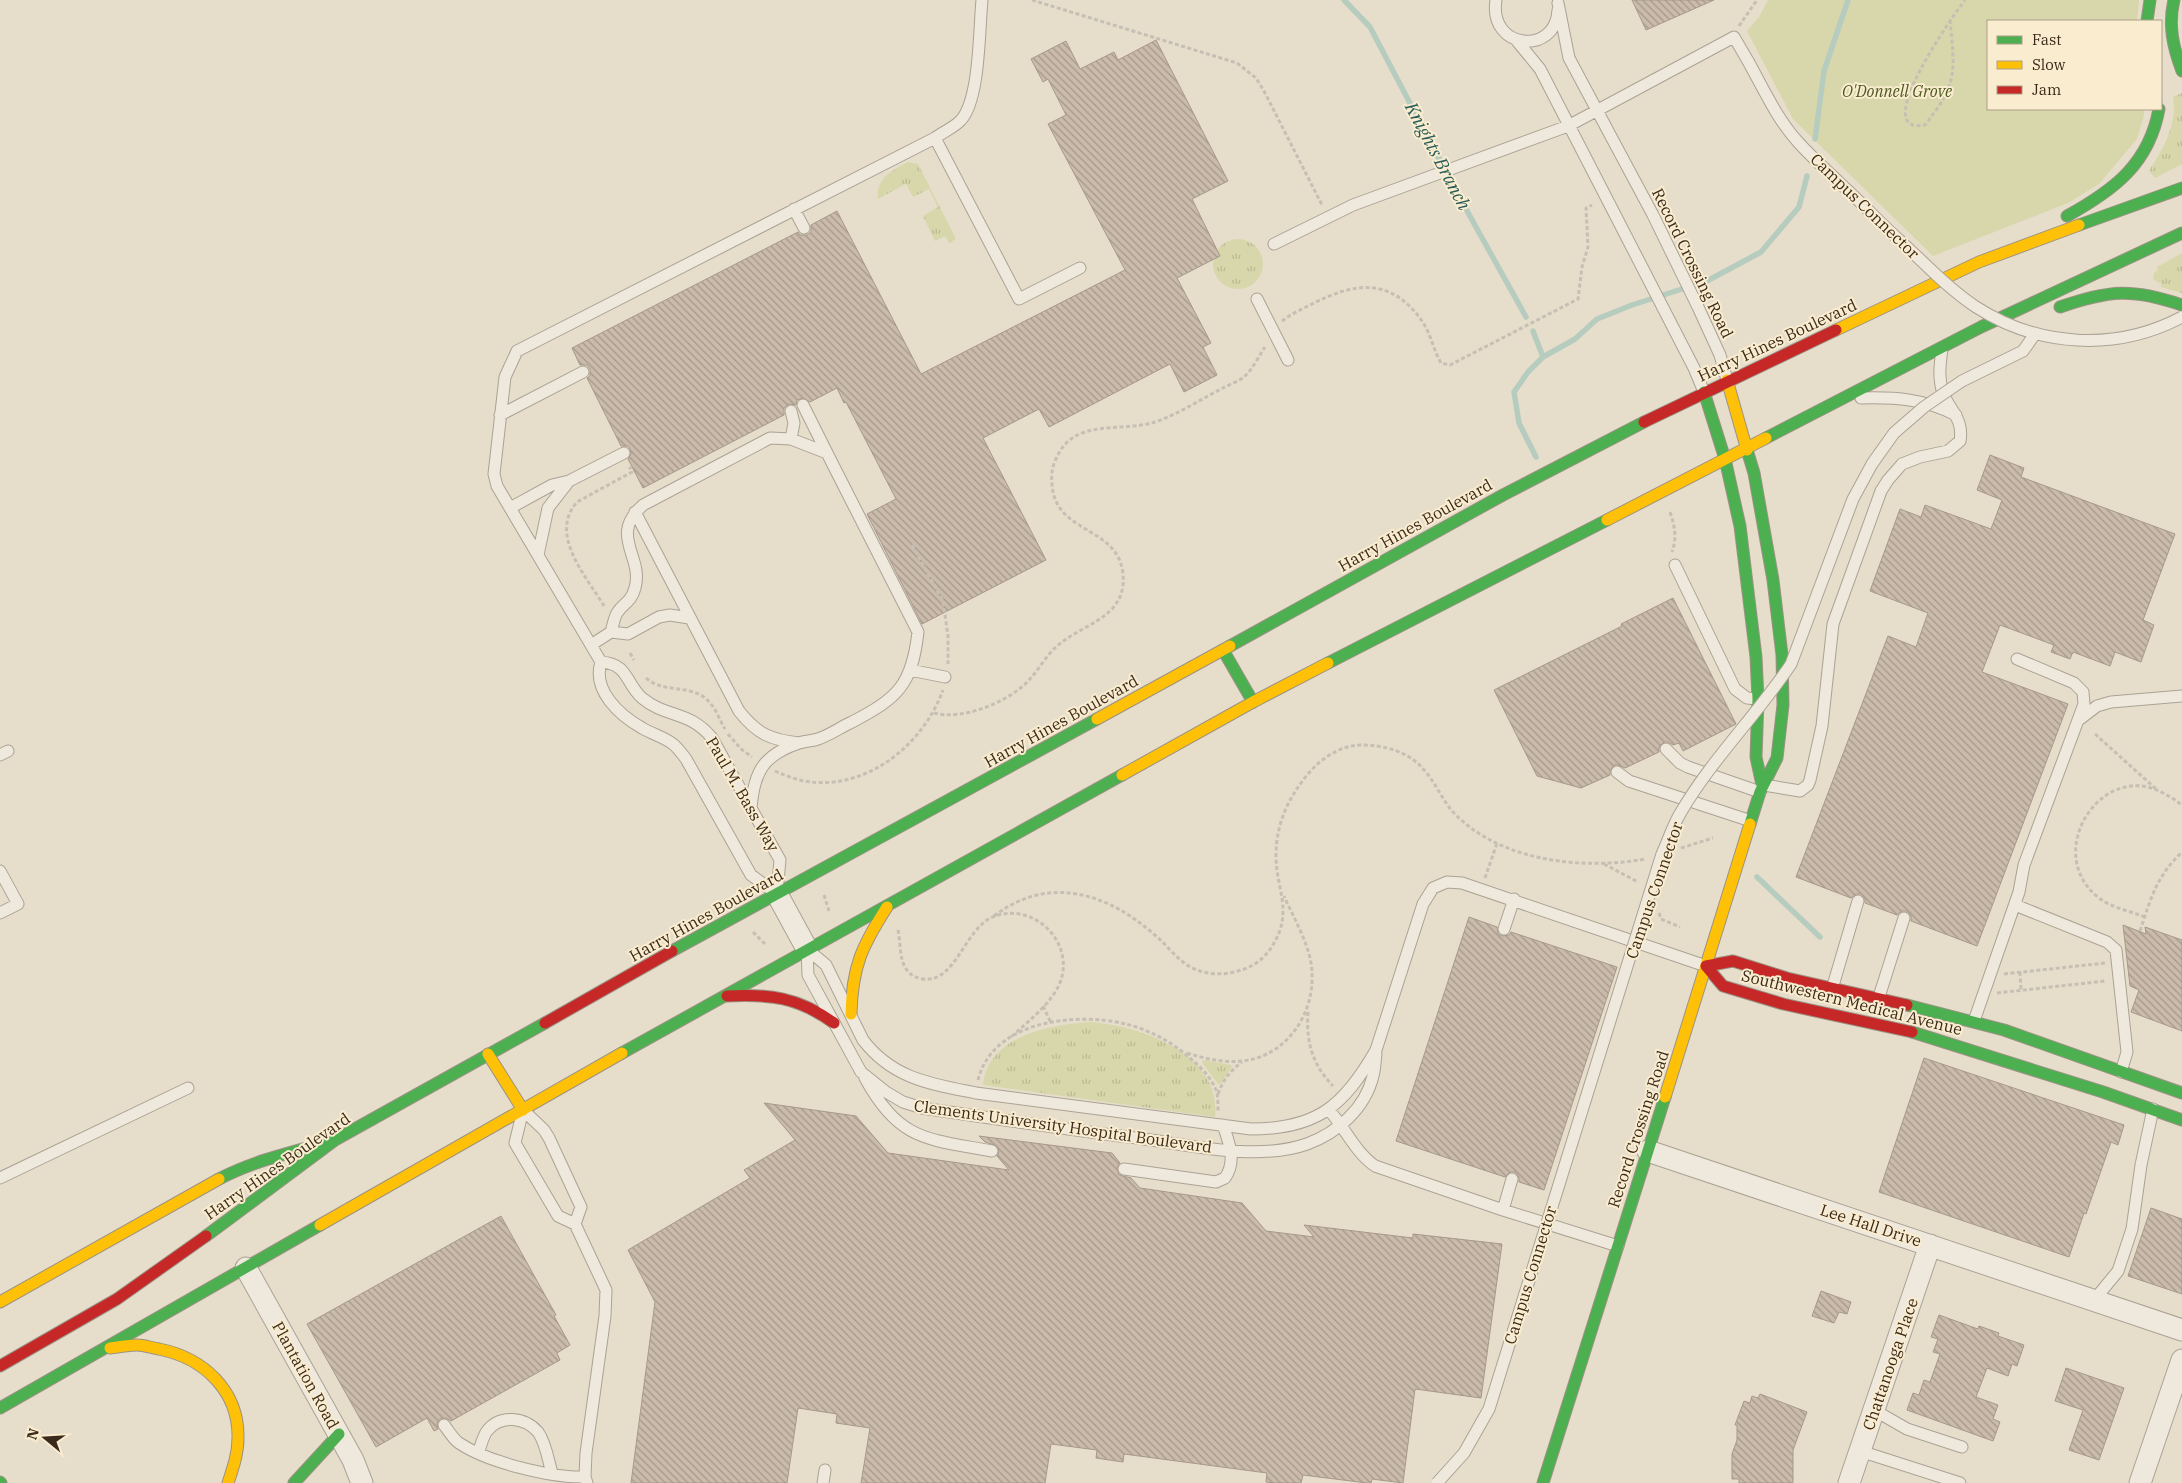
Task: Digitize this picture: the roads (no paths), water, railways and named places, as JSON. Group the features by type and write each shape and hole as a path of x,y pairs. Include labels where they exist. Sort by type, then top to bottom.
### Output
{"main road":[{"path":"2147,20 2150,0"},
{"path":"2174,0 2170,22 2172,46 2182,71"},
{"path":"1979,262 2079,210 2119,182 2144,154 2153,137 2160,110"},
{"name":"Harry Hines Boulevard","path":"0,1366 117,1298 242,1210 335,1140 777,894 846,858 1503,495 1727,380 1979,262 2182,188"},
{"path":"0,1408 723,996 1253,702 1943,346 2182,233"},
{"path":"2052,310 2092,296 2127,291 2144,293 2182,305"},
{"path":"1981,327 2035,314"},
{"name":"Record Crossing Road","path":"1543,1483 1761,789 1777,758 1783,705 1782,655 1764,526 1748,447 1727,380"},
{"name":"Record Crossing Road","path":"1704,392 1724,459 1740,526 1749,587 1758,699 1756,757 1761,789"},
{"path":"1223,650 1253,702"},
{"path":"851,1014 850,988 855,963 867,938 889,903"},
{"name":"Southwestern Medical Avenue","path":"1706,966 1733,961 1787,978 1871,1023 1924,1034 1970,1034 2117,1084 2182,1093"},
{"name":"Southwestern Medical Avenue","path":"1706,966 1724,986 1783,1004 1878,997 1970,1034 2117,1084 2153,1109 2182,1120"},
{"path":"723,996 767,994 790,998 806,1004 834,1023"},
{"path":"488,1054 523,1110"},
{"path":"0,1302 232,1172 287,1153 335,1140"},
{"path":"106,1349 135,1345 171,1352 193,1361 215,1376 227,1391 235,1407 239,1422 239,1445 234,1468 228,1483"},
{"path":"294,1483 339,1434"}],"street":[{"path":"777,894 807,949"},
{"name":"Lee Hall Drive","path":"1648,1151 2095,1299 2182,1330"},
{"name":"Chattanooga Place","path":"1849,1483 1930,1245"},
{"name":"Plantation Road","path":"246,1268 339,1434 353,1460 362,1483"},
{"path":"2140,1483 2182,1360"}],"lane":[{"path":"601,662 497,486 494,474 505,376 517,351 935,138 960,121 969,107 974,92 982,0"},
{"path":"1517,41 1534,42 1548,34 1558,20 1558,2"},
{"name":"Record Crossing Road","path":"1558,2 1569,58 1653,215 1720,355 1727,380"},
{"name":"Record Crossing Road","path":"1494,3 1495,17 1503,32 1517,41 1540,70 1694,368 1704,392"},
{"name":"Campus Connector","path":"1597,111 1734,37 1779,116 1797,141 1877,220 1975,306 2008,324 2036,334 2077,341 2116,339 2154,330 2182,317"},
{"path":"1274,244 1353,205 1538,138 1568,126 1597,111"},
{"path":"935,138 1019,299 1080,268"},
{"path":"794,209 804,228"},
{"path":"1257,299 1288,360"},
{"name":"Campus Connector","path":"1437,1483 1464,1453 1489,1409 1662,854 1680,814 1697,787 1775,688 1791,664 1853,499 1872,464 1894,434 1924,407 1962,381 2023,351 2036,334"},
{"path":"1666,749 1672,757 1688,768 1761,789 1800,791 1808,785 1822,726 1833,624 1881,491 1902,464 1920,457 1948,451 1960,441 1961,425 1944,394 1941,384 1939,366 1943,346"},
{"path":"500,415 584,372"},
{"path":"1836,402 1858,398 1898,398 1930,404 1956,415"},
{"path":"751,808 752,788 763,765 771,756 799,743 818,740 880,707 894,696 905,682 916,651 918,632 803,405"},
{"path":"791,412 794,423 791,439"},
{"path":"591,645 611,632 617,613 631,601 636,586 627,541 627,529 635,512 643,505 770,438 791,439 827,453"},
{"path":"510,508 552,485 569,482 624,452"},
{"path":"538,555 548,508 569,482"},
{"path":"635,512 739,712 749,724 773,738 799,743"},
{"path":"1672,561 1735,689 1747,698 1758,699"},
{"path":"611,632 628,634 659,617 670,615 689,618"},
{"path":"1970,1034 2015,905 2024,865 2084,704 2083,692 2074,683 2017,659"},
{"name":"Paul M. Bass Way","path":"601,662 612,663 623,670 641,698 653,706 691,718 703,726 712,738 780,860 777,894 751,875 686,759 674,745 642,728 622,714 609,701 598,681 598,671 601,662"},
{"path":"910,670 945,677"},
{"path":"2080,719 2097,706 2110,702 2182,696"},
{"path":"1617,772 1629,781 1751,821"},
{"path":"0,871 18,904 0,913"},
{"path":"1618,1246 1503,1210 1375,1166 1364,1158 1343,1125 1329,1110 1364,1071 1376,1050 1423,904 1433,888 1447,882 1462,883 1514,899 1706,966"},
{"path":"1504,929 1514,899"},
{"path":"1829,1001 1858,901"},
{"path":"2015,905 2107,942 2116,950 2127,1052 2117,1084"},
{"path":"1871,1023 1904,918"},
{"name":"Clements University Hospital Boulevard","path":"807,949 826,965 863,1040 871,1050 897,1070 920,1081 976,1093 1220,1122 1251,1129 1276,1129 1295,1125 1329,1110"},
{"name":"Clements University Hospital Boulevard","path":"807,949 808,975 862,1072 886,1092 903,1102 922,1108 1062,1129 1231,1150 1286,1150 1307,1144 1343,1125"},
{"path":"1343,1125 1367,1092 1374,1076 1376,1050"},
{"path":"862,1072 882,1107 907,1130 943,1142 992,1151"},
{"path":"0,1178 188,1088"},
{"path":"2095,1299 2118,1271 2132,1229 2141,1166 2153,1109"},
{"path":"444,1425 457,1442 478,1453 536,1472 552,1473 586,1480 586,1453 605,1316 606,1290 575,1224 558,1216 515,1142 523,1110 544,1130 549,1138 581,1207 575,1224"},
{"path":"1124,1168 1216,1182 1225,1178 1229,1173 1232,1160 1231,1150 1220,1122"},
{"path":"1503,1210 1512,1179"},
{"path":"1874,1410 1907,1429 1962,1447"},
{"path":"478,1453 486,1432 497,1421 512,1419 527,1422 538,1433 544,1444 552,1473"},
{"path":"1860,1451 1960,1483"},
{"path":"822,1483 825,1470"}],"waterway":[{"name":"Knights Branch","path":"1344,0 1370,27 1456,191 1526,317"},
{"path":"1815,139 1824,71 1848,0"},
{"path":"1543,357 1575,339 1597,319 1632,305 1707,281 1761,252 1799,207 1807,176"},
{"name":"Knights Branch","path":"1533,331 1543,357 1528,372 1514,392 1519,423 1536,457"},
{"name":"Knights Branch","path":"1757,877 1820,937"}],"park label":[{"name":"O'Donnell Grove","path":"1897,91"}]}
